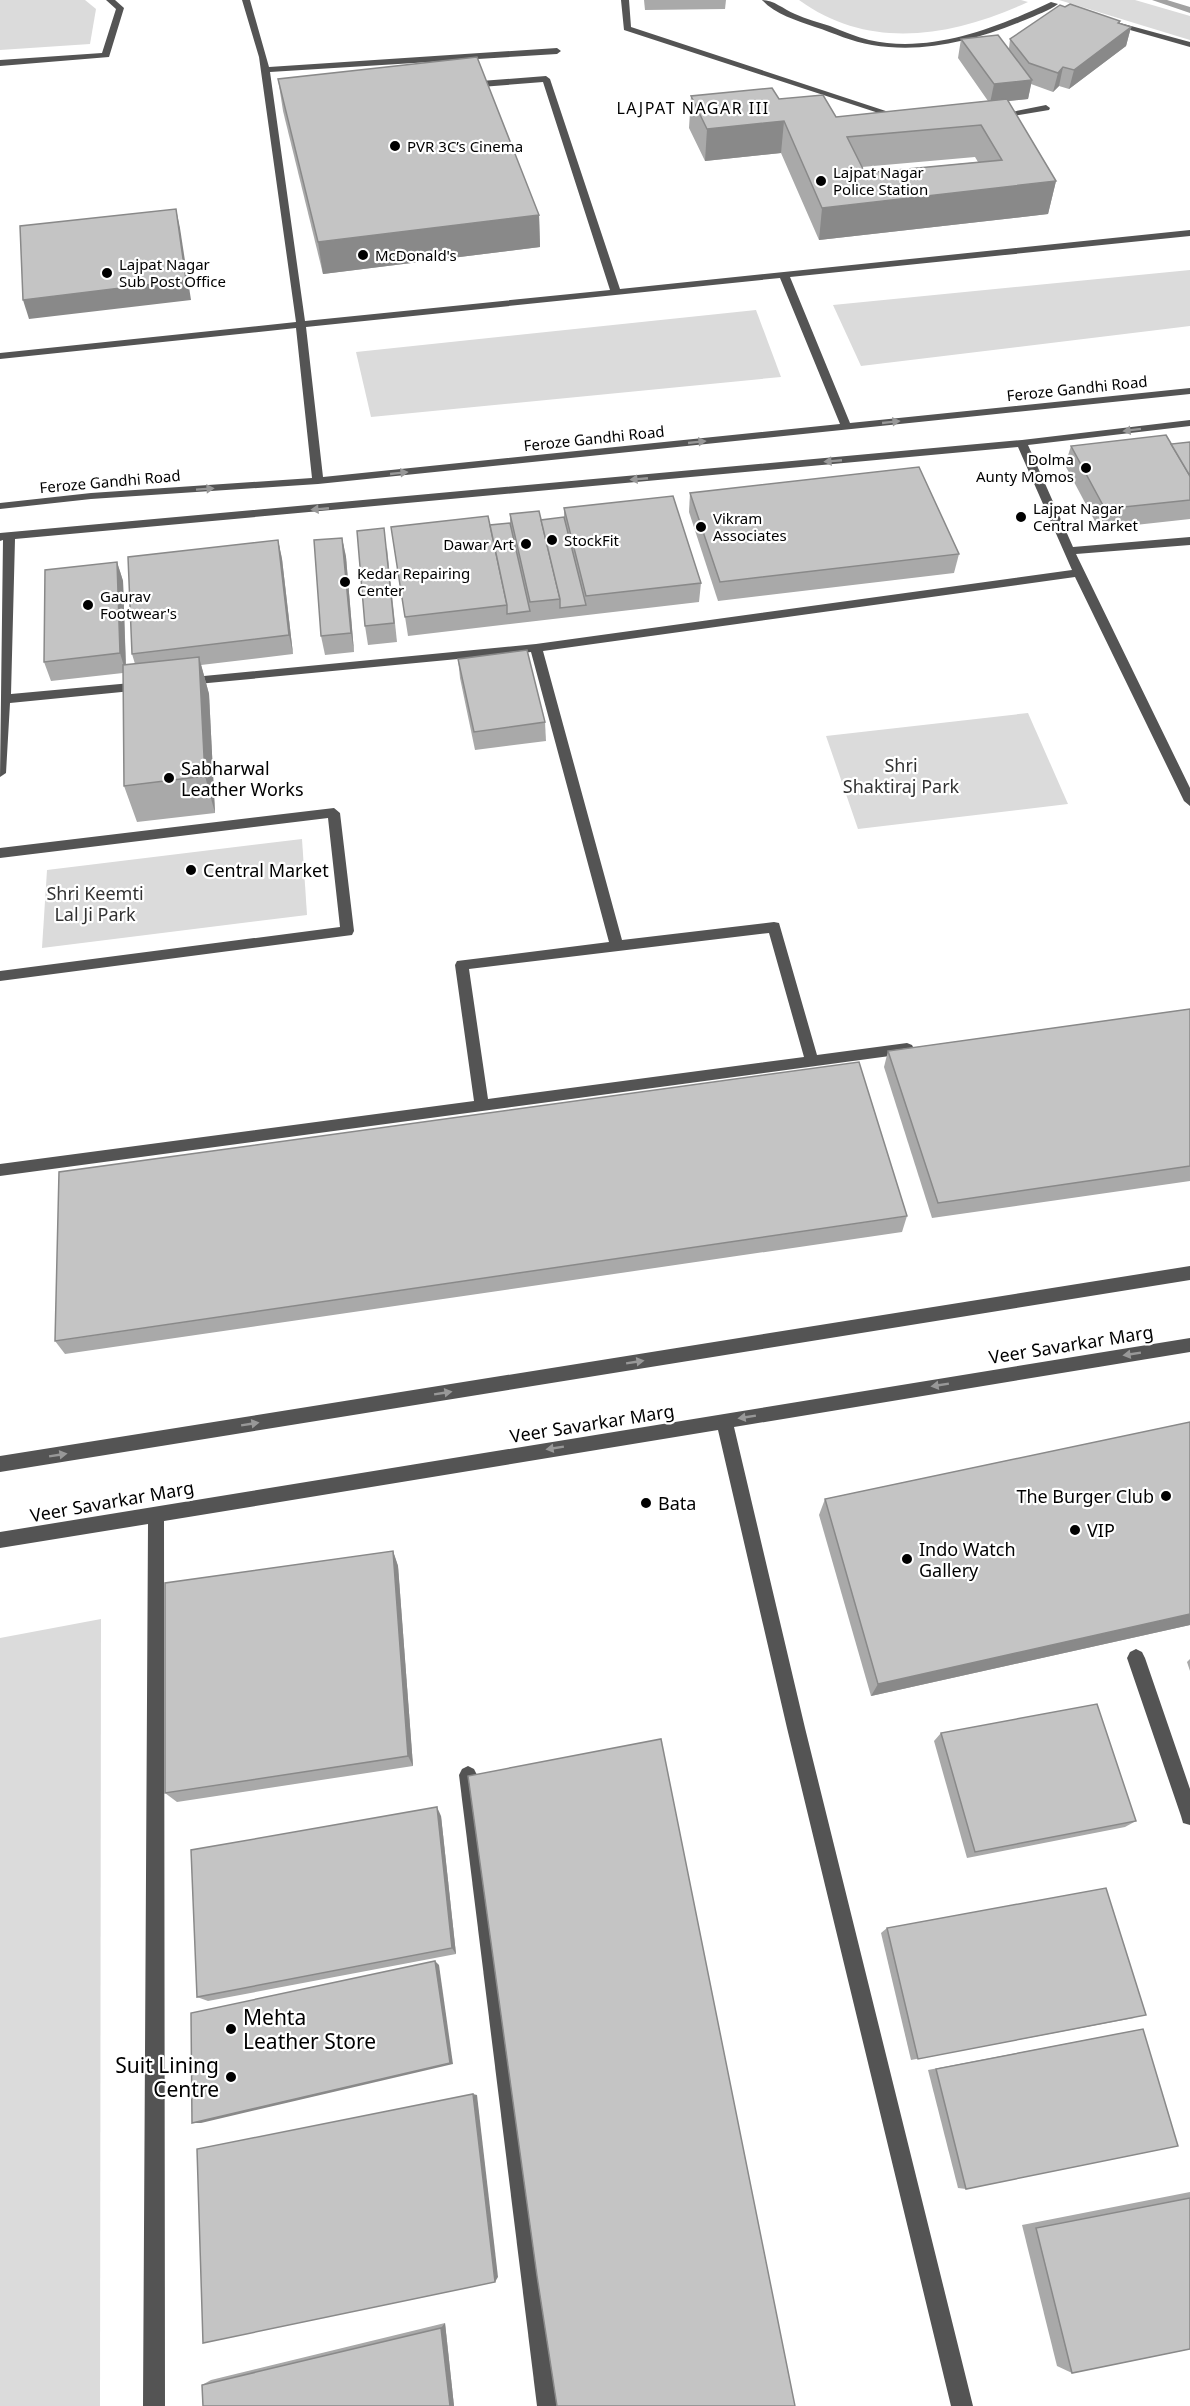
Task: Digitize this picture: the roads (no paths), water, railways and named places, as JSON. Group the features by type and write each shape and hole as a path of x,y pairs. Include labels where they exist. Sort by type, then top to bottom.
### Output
{"street":[{"path":"0,63 106,55 120,8 110,0"},
{"path":"246,0 265,70 301,325 318,482"},
{"path":"625,0 627,27 896,117 907,117"},
{"path":"766,0 785,13 871,43 912,45 970,38 1010,24 1054,4"},
{"path":"1039,0 1065,8"},
{"path":"1099,18 1190,45"},
{"path":"265,70 557,51"},
{"path":"454,86 546,79 616,292"},
{"path":"269,102 280,101"},
{"path":"987,117 1046,108"},
{"path":"0,356 1190,233"},
{"path":"784,274 846,427"},
{"name":"Feroze Gandhi Road","path":"0,506 91,496 318,482 1190,391"},
{"path":"0,773 4,699 5,537 1022,443 1190,423"},
{"path":"1022,443 1079,573 1190,801"},
{"path":"1070,551 1190,541"},
{"path":"174,682 536,648 1079,573"},
{"path":"536,648 617,946"},
{"path":"4,699 151,685"},
{"path":"0,853 334,813 347,931 0,975"},
{"path":"482,1106 462,965 774,927 812,1062"},
{"path":"0,1170 917,1048"},
{"path":"0,1464 1190,1273"},
{"name":"Veer Savarkar Marg","path":"0,1540 1190,1345"},
{"path":"724,1421 962,2406"},
{"path":"154,2406 156,1514"},
{"path":"1136,1658 1190,1816"},
{"path":"468,1775 548,2406"}],"waterway":[{"path":"1157,0 1190,10"}],"place":[{"name":"PVR 3C’s Cinema","path":"395,146"},
{"name":"Lajpat Nagar Police Station","path":"821,181"},
{"name":"McDonald's","path":"363,255"},
{"name":"Lajpat Nagar Sub Post Office","path":"107,273"},
{"name":"Dolma Aunty Momos","path":"1086,468"},
{"name":"Lajpat Nagar Central Market","path":"1021,517"},
{"name":"Vikram Associates","path":"701,527"},
{"name":"StockFit","path":"552,540"},
{"name":"Dawar Art","path":"526,544"},
{"name":"Kedar Repairing Center","path":"345,582"},
{"name":"Gaurav Footwear's","path":"88,605"},
{"name":"Sabharwal Leather Works","path":"169,778"},
{"name":"Central Market","path":"191,870"},
{"name":"The Burger Club","path":"1166,1496"},
{"name":"Bata","path":"646,1503"},
{"name":"VIP","path":"1075,1530"},
{"name":"Indo Watch Gallery","path":"907,1559"},
{"name":"Mehta Leather Store","path":"231,2029"},
{"name":"Suit Lining Centre","path":"231,2077"}],"district":[{"name":"LAJPAT NAGAR III","path":"693,108"}],"park label":[{"name":"Shri Shaktiraj Park","path":"901,775"},
{"name":"Shri Keemti Lal Ji Park","path":"95,903"}]}
